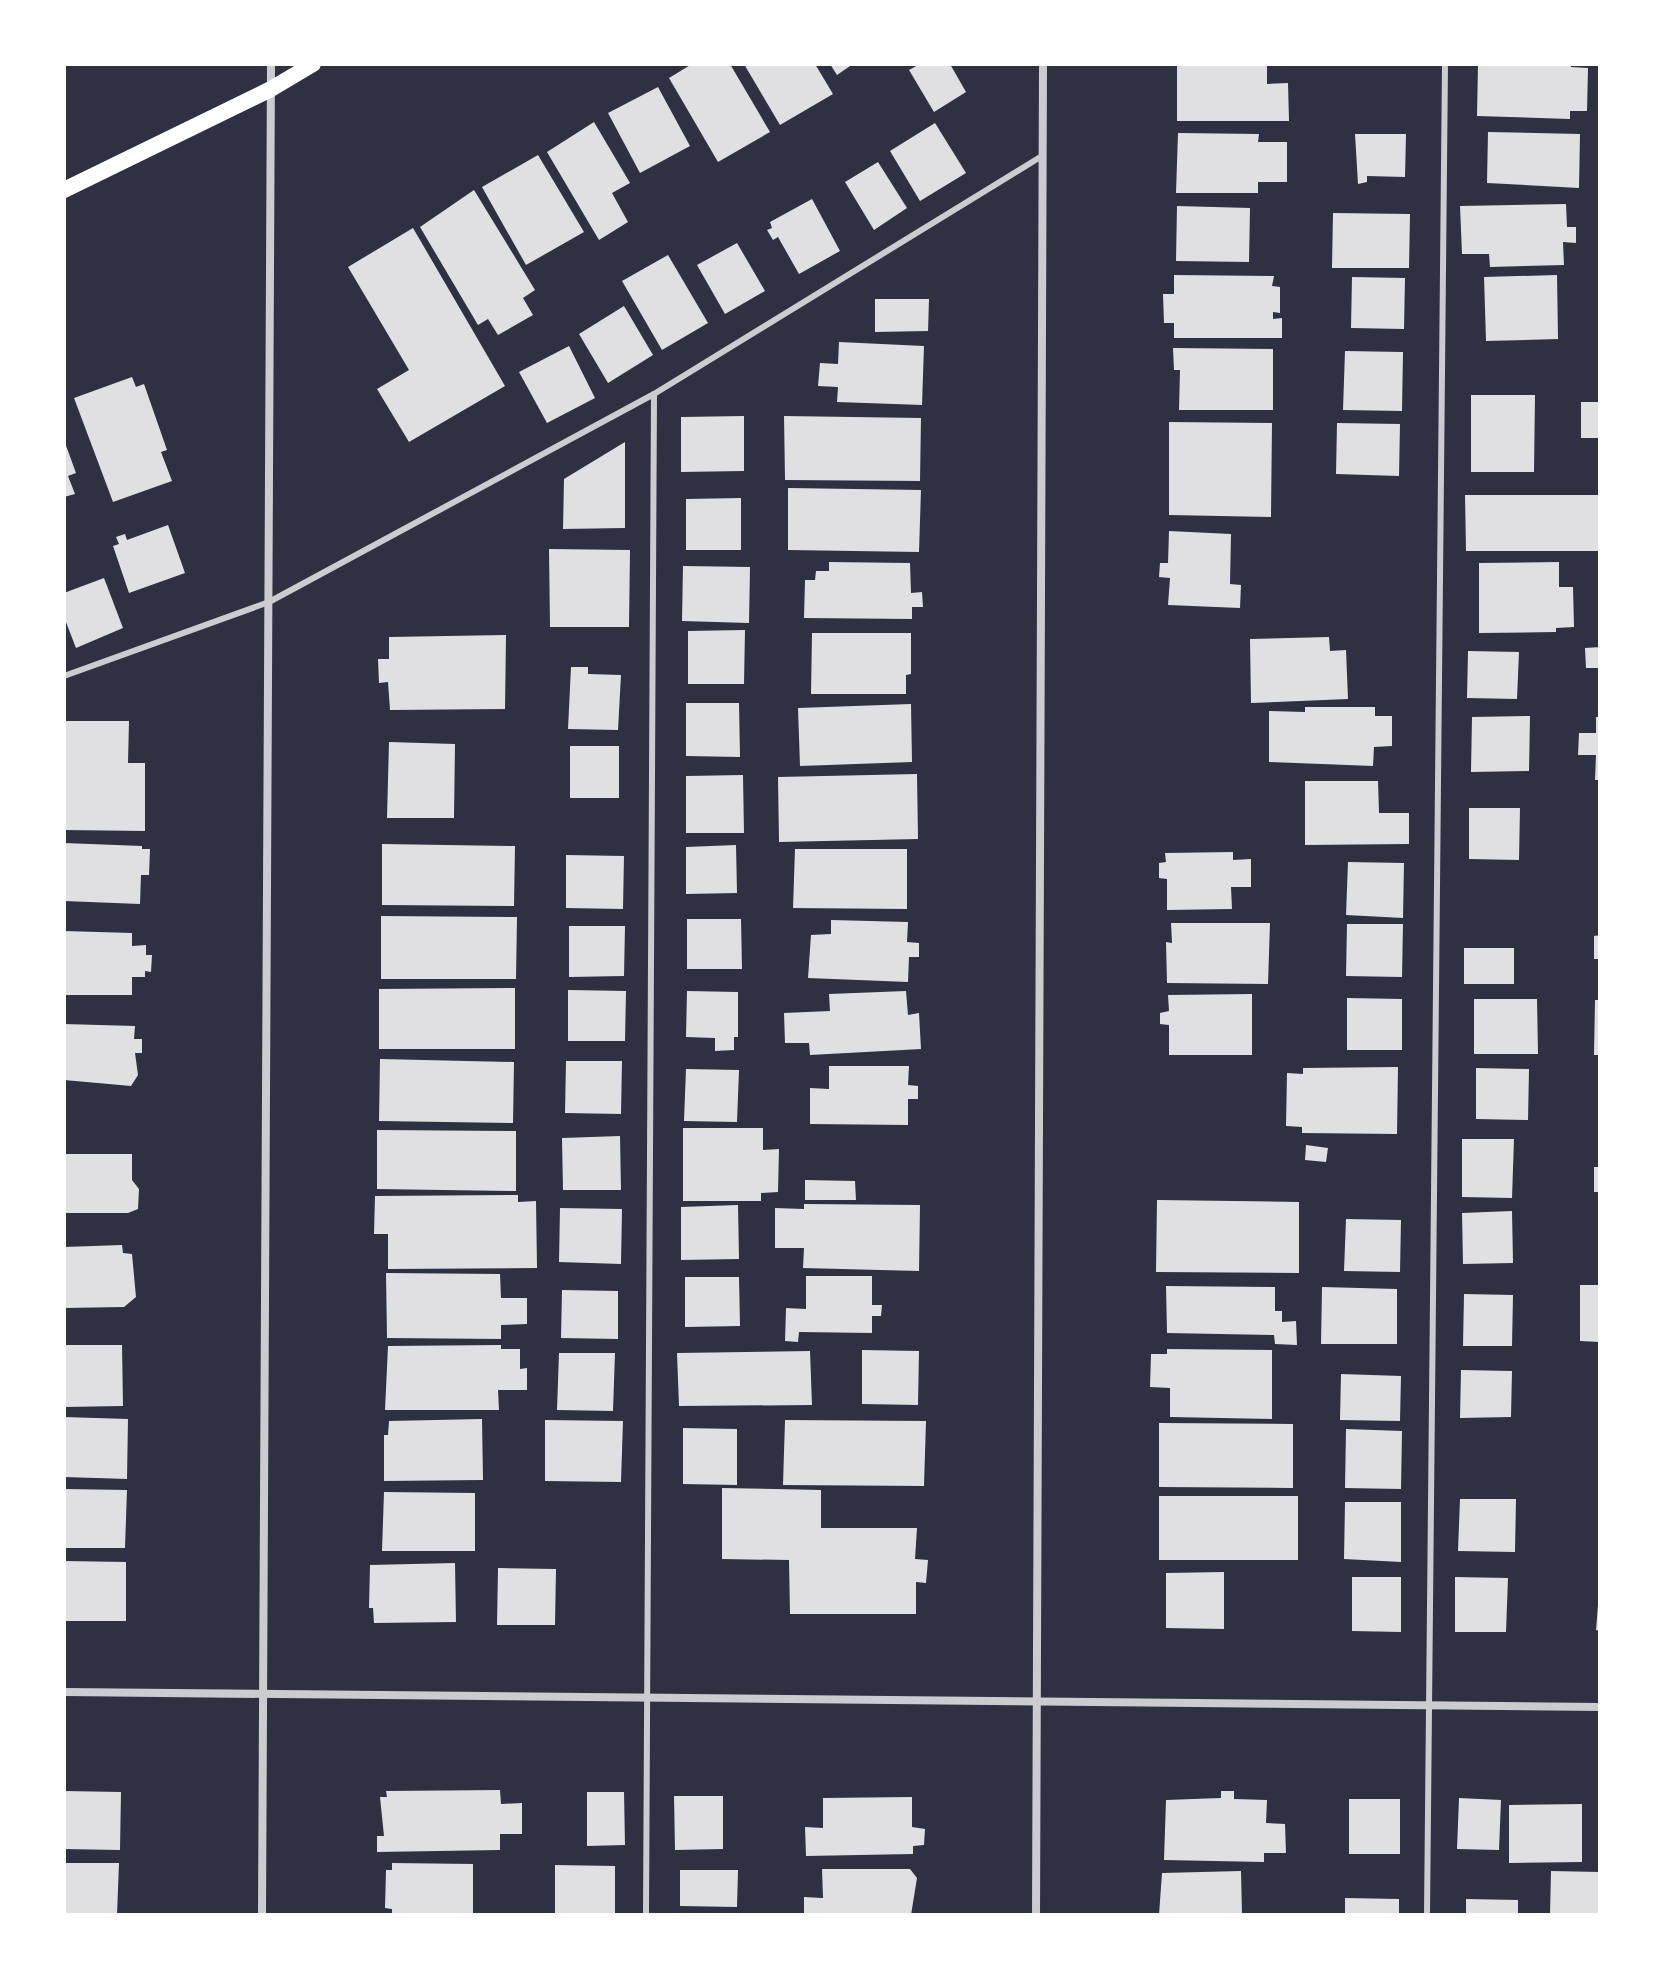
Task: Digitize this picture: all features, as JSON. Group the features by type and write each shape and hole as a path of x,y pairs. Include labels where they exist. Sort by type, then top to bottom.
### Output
{"main road":[{"path":"64,190 271,89 313,64"}],"street":[{"path":"262,1915 271,64"},
{"path":"1036,1915 1043,64"},
{"path":"64,1692 1600,1707"}],"lane":[{"path":"1427,1915 1445,64"},
{"path":"64,676 269,602 654,394 1042,156"},
{"path":"646,1915 654,394"}],"building":[{"path":"692,64 730,64 770,132 718,162 669,78"},
{"path":"744,64 815,64 833,94 780,125"},
{"path":"830,64 853,64 837,75"},
{"path":"920,64 950,64 966,92 934,112 909,70"},
{"path":"1177,64 1267,64 1267,84 1288,83 1289,121 1177,121"},
{"path":"1478,64 1571,64 1571,67 1588,68 1587,111 1570,111 1570,119 1477,116"},
{"path":"658,87 690,146 640,173 608,113"},
{"path":"594,122 630,183 612,193 628,222 599,240 547,152"},
{"path":"935,123 966,173 920,201 890,151"},
{"path":"1488,132 1580,134 1579,188 1487,183"},
{"path":"1178,133 1259,134 1258,142 1287,142 1287,182 1258,182 1258,193 1176,193"},
{"path":"1355,134 1406,134 1405,177 1367,176 1367,182 1358,184"},
{"path":"538,155 584,232 526,265 482,187"},
{"path":"878,162 907,208 874,230 845,182"},
{"path":"474,190 535,290 523,298 533,315 498,335 488,319 478,325 420,227"},
{"path":"812,199 840,251 799,274 778,237 773,240 767,230 772,228 770,222"},
{"path":"1566,204 1567,227 1576,227 1576,243 1563,242 1564,265 1490,267 1489,254 1462,254 1460,206"},
{"path":"1177,206 1250,208 1249,262 1176,261"},
{"path":"1333,213 1410,214 1409,268 1332,268"},
{"path":"413,228 505,386 409,442 377,389 409,370 348,267"},
{"path":"737,243 765,291 725,314 697,265"},
{"path":"668,255 708,323 662,350 622,281"},
{"path":"1174,275 1274,276 1272,286 1280,287 1280,313 1273,312 1273,319 1282,318 1282,338 1174,338 1174,323 1164,323 1163,294 1174,294"},
{"path":"1557,275 1558,339 1486,341 1484,277"},
{"path":"1352,277 1405,278 1404,329 1351,328"},
{"path":"875,299 929,299 928,331 875,332"},
{"path":"624,306 653,355 608,383 579,334"},
{"path":"839,342 924,346 922,405 837,402 838,387 818,386 820,363 838,364"},
{"path":"569,346 595,398 547,423 519,372"},
{"path":"1173,348 1273,349 1273,410 1179,410 1180,370 1174,370"},
{"path":"1345,351 1403,352 1402,411 1343,410"},
{"path":"132,377 136,387 144,384 167,450 161,452 172,481 113,502 74,398"},
{"path":"1471,395 1535,395 1534,472 1471,472"},
{"path":"1581,402 1600,402 1600,438 1581,438"},
{"path":"744,416 744,471 681,472 681,417"},
{"path":"784,416 921,418 920,481 785,480"},
{"path":"1169,422 1272,423 1271,517 1169,515"},
{"path":"1337,423 1400,424 1399,476 1336,474"},
{"path":"64,440 76,473 68,476 75,494 64,497"},
{"path":"625,442 625,528 563,529 564,479"},
{"path":"788,488 921,490 919,552 788,550"},
{"path":"1465,495 1600,495 1600,551 1466,551"},
{"path":"741,498 741,550 686,550 686,499"},
{"path":"168,525 185,573 129,593 113,546 119,544 116,537 125,534 127,540"},
{"path":"1169,531 1231,534 1230,584 1241,585 1240,608 1168,605 1170,578 1159,577 1160,563 1168,563"},
{"path":"549,549 630,550 629,627 550,627"},
{"path":"829,562 910,563 911,593 922,592 923,607 912,607 912,619 804,618 805,580 815,580 816,571 829,571"},
{"path":"1559,562 1559,587 1573,587 1574,627 1556,628 1556,632 1479,633 1479,563"},
{"path":"683,566 750,567 749,623 682,621"},
{"path":"104,578 123,628 76,648 64,617 64,593"},
{"path":"745,630 744,684 688,684 688,631"},
{"path":"812,633 911,633 911,674 906,675 906,694 811,694"},
{"path":"506,635 505,709 390,710 388,682 379,683 378,659 389,659 389,637"},
{"path":"1329,637 1330,651 1346,650 1348,699 1251,703 1250,639"},
{"path":"1600,647 1600,668 1586,668 1585,648"},
{"path":"1468,651 1519,652 1517,699 1467,698"},
{"path":"571,667 588,667 588,674 621,675 618,730 568,729"},
{"path":"686,703 739,703 740,757 686,756"},
{"path":"911,704 912,762 800,766 798,708"},
{"path":"1305,707 1375,707 1375,716 1392,716 1392,746 1374,747 1373,766 1269,762 1269,711 1305,712"},
{"path":"1530,716 1529,771 1471,772 1472,717"},
{"path":"1596,717 1600,717 1600,780 1595,780 1596,755 1578,755 1579,733 1596,733"},
{"path":"64,721 129,721 128,763 145,763 145,831 64,830"},
{"path":"389,742 455,744 454,818 387,818"},
{"path":"570,746 619,746 619,798 570,798"},
{"path":"917,774 918,839 779,842 778,777"},
{"path":"743,775 744,833 686,833 686,776"},
{"path":"1305,781 1378,781 1379,813 1409,813 1409,844 1305,845"},
{"path":"1469,808 1520,808 1519,860 1469,859"},
{"path":"64,843 142,846 142,849 150,849 149,875 141,875 140,904 64,901"},
{"path":"382,844 515,846 514,906 382,905"},
{"path":"736,845 737,893 686,894 686,847"},
{"path":"795,849 907,849 907,909 793,908"},
{"path":"1233,852 1233,860 1251,859 1251,887 1231,887 1232,909 1167,910 1167,879 1159,878 1159,863 1166,862 1165,853"},
{"path":"566,855 624,856 623,909 566,908"},
{"path":"1348,862 1404,863 1403,918 1346,915"},
{"path":"381,916 517,917 516,979 381,979"},
{"path":"687,919 741,919 742,969 687,969"},
{"path":"831,920 908,922 907,942 919,943 919,957 909,957 908,982 808,978 811,935 831,934"},
{"path":"1171,923 1270,923 1268,984 1167,983 1166,942 1172,943"},
{"path":"1347,924 1403,924 1402,977 1346,976"},
{"path":"569,926 625,926 624,976 569,977"},
{"path":"64,931 132,933 132,946 146,945 146,955 152,955 151,972 145,971 145,977 132,977 132,995 64,995"},
{"path":"1600,935 1600,959 1594,959 1594,936"},
{"path":"1464,948 1514,948 1514,984 1464,984"},
{"path":"515,988 515,1049 379,1049 379,989"},
{"path":"568,990 626,991 625,1041 568,1041"},
{"path":"687,991 738,992 738,1037 734,1037 734,1050 715,1051 715,1038 686,1037"},
{"path":"906,991 908,1015 919,1013 921,1049 810,1055 809,1043 785,1043 784,1013 830,1011 829,994"},
{"path":"1252,994 1252,1055 1169,1055 1169,1025 1160,1024 1160,1013 1169,1011 1168,995"},
{"path":"1347,998 1402,999 1402,1050 1347,1050"},
{"path":"1474,999 1537,999 1538,1054 1474,1054"},
{"path":"1595,1000 1600,1000 1600,1055 1594,1055"},
{"path":"64,1024 135,1026 134,1039 142,1039 142,1053 135,1053 138,1075 131,1086 64,1080"},
{"path":"380,1059 514,1062 513,1123 379,1121"},
{"path":"566,1061 622,1061 621,1114 565,1113"},
{"path":"829,1066 909,1066 908,1085 918,1086 918,1099 908,1099 908,1125 810,1124 810,1088 829,1089"},
{"path":"1398,1067 1397,1134 1302,1133 1302,1127 1286,1126 1287,1073 1303,1074 1303,1068"},
{"path":"1476,1068 1529,1069 1528,1120 1476,1119"},
{"path":"686,1069 739,1070 737,1122 684,1121"},
{"path":"683,1128 763,1128 763,1150 779,1149 778,1192 761,1193 761,1201 683,1201"},
{"path":"377,1130 516,1131 516,1191 377,1189"},
{"path":"620,1136 621,1190 563,1190 562,1138"},
{"path":"1462,1139 1514,1139 1512,1198 1462,1197"},
{"path":"1306,1145 1328,1148 1326,1162 1305,1160"},
{"path":"64,1154 132,1154 132,1180 139,1189 138,1209 128,1213 64,1213"},
{"path":"1594,1167 1600,1167 1600,1192 1594,1192"},
{"path":"805,1180 855,1181 856,1200 805,1200"},
{"path":"518,1195 518,1202 536,1201 537,1268 388,1269 388,1234 374,1234 375,1196"},
{"path":"1157,1200 1299,1202 1299,1273 1156,1272"},
{"path":"804,1204 920,1205 919,1271 803,1268 804,1248 775,1248 775,1208 804,1209"},
{"path":"738,1205 739,1259 681,1260 681,1207"},
{"path":"560,1208 622,1209 621,1264 559,1262"},
{"path":"1512,1211 1513,1263 1463,1264 1462,1213"},
{"path":"1346,1219 1401,1220 1400,1272 1344,1271"},
{"path":"122,1245 123,1253 132,1254 136,1297 124,1307 64,1308 64,1247"},
{"path":"386,1273 500,1274 501,1298 527,1298 527,1324 501,1325 501,1339 387,1338"},
{"path":"806,1276 872,1276 872,1305 882,1305 881,1316 872,1316 872,1333 799,1332 798,1342 785,1341 786,1308 806,1309"},
{"path":"685,1277 739,1277 740,1326 685,1327"},
{"path":"1580,1285 1600,1285 1600,1342 1580,1341"},
{"path":"1166,1286 1275,1287 1275,1311 1282,1311 1282,1322 1296,1321 1297,1345 1275,1344 1274,1335 1167,1333"},
{"path":"1322,1287 1397,1289 1397,1344 1321,1344"},
{"path":"562,1290 618,1291 618,1339 561,1338"},
{"path":"1464,1294 1513,1295 1512,1346 1463,1346"},
{"path":"64,1345 122,1345 123,1406 64,1407"},
{"path":"501,1345 501,1349 520,1349 520,1369 527,1368 527,1390 498,1390 499,1410 385,1410 388,1346"},
{"path":"1167,1349 1272,1350 1272,1419 1170,1417 1170,1388 1150,1387 1151,1354 1167,1354"},
{"path":"862,1350 919,1351 918,1405 862,1404"},
{"path":"810,1351 812,1405 679,1406 677,1353"},
{"path":"559,1353 615,1353 613,1411 557,1410"},
{"path":"1461,1370 1512,1371 1511,1417 1460,1418"},
{"path":"1341,1374 1401,1376 1400,1421 1340,1420"},
{"path":"64,1417 128,1419 127,1479 64,1477"},
{"path":"482,1419 483,1480 384,1481 384,1435 388,1435 389,1421"},
{"path":"545,1420 623,1421 621,1482 545,1481"},
{"path":"785,1420 926,1421 924,1486 783,1485"},
{"path":"1159,1423 1293,1424 1293,1488 1159,1487"},
{"path":"683,1428 737,1429 737,1485 683,1484"},
{"path":"1346,1429 1402,1431 1401,1489 1345,1488"},
{"path":"722,1488 821,1490 821,1528 917,1528 915,1559 928,1560 926,1583 916,1582 916,1614 790,1614 789,1560 722,1559"},
{"path":"64,1489 127,1490 125,1548 64,1548"},
{"path":"384,1492 475,1493 475,1551 382,1551"},
{"path":"1159,1496 1298,1496 1298,1560 1159,1560"},
{"path":"1460,1499 1516,1499 1515,1552 1458,1551"},
{"path":"1345,1502 1401,1502 1401,1562 1344,1559"},
{"path":"64,1561 126,1562 126,1621 64,1621"},
{"path":"455,1563 456,1622 374,1623 373,1608 369,1608 370,1565"},
{"path":"498,1568 556,1569 555,1625 497,1625"},
{"path":"1224,1572 1224,1629 1166,1628 1166,1573"},
{"path":"1352,1577 1401,1577 1401,1632 1352,1631"},
{"path":"1455,1577 1508,1578 1506,1632 1455,1632"},
{"path":"1600,1605 1600,1631 1596,1630"},
{"path":"500,1790 501,1804 522,1803 522,1834 500,1834 500,1850 377,1852 377,1836 384,1836 380,1797 387,1797 386,1791"},
{"path":"64,1791 121,1792 120,1850 64,1849"},
{"path":"1221,1791 1234,1791 1234,1799 1267,1800 1266,1823 1285,1824 1286,1853 1264,1853 1264,1862 1164,1860 1166,1800 1221,1798"},
{"path":"587,1792 624,1792 625,1845 587,1846"},
{"path":"674,1796 723,1796 723,1849 675,1850"},
{"path":"912,1797 912,1827 925,1829 924,1845 913,1846 913,1854 806,1856 805,1827 823,1828 823,1798"},
{"path":"1459,1798 1501,1800 1499,1850 1457,1849"},
{"path":"1349,1799 1400,1799 1400,1854 1349,1854"},
{"path":"1582,1804 1582,1862 1509,1863 1509,1805"},
{"path":"64,1863 119,1863 117,1915 64,1915"},
{"path":"392,1863 473,1864 473,1915 392,1915 392,1909 385,1908 386,1870 392,1870"},
{"path":"555,1865 615,1866 615,1915 555,1915"},
{"path":"822,1869 910,1869 917,1878 911,1915 804,1915 804,1897 823,1898"},
{"path":"680,1870 738,1870 737,1907 680,1906"},
{"path":"1241,1871 1242,1915 1159,1915 1162,1873"},
{"path":"1551,1871 1600,1872 1600,1915 1550,1915"},
{"path":"1345,1898 1399,1899 1399,1915 1345,1915"},
{"path":"1466,1899 1518,1900 1518,1915 1466,1915"}]}
